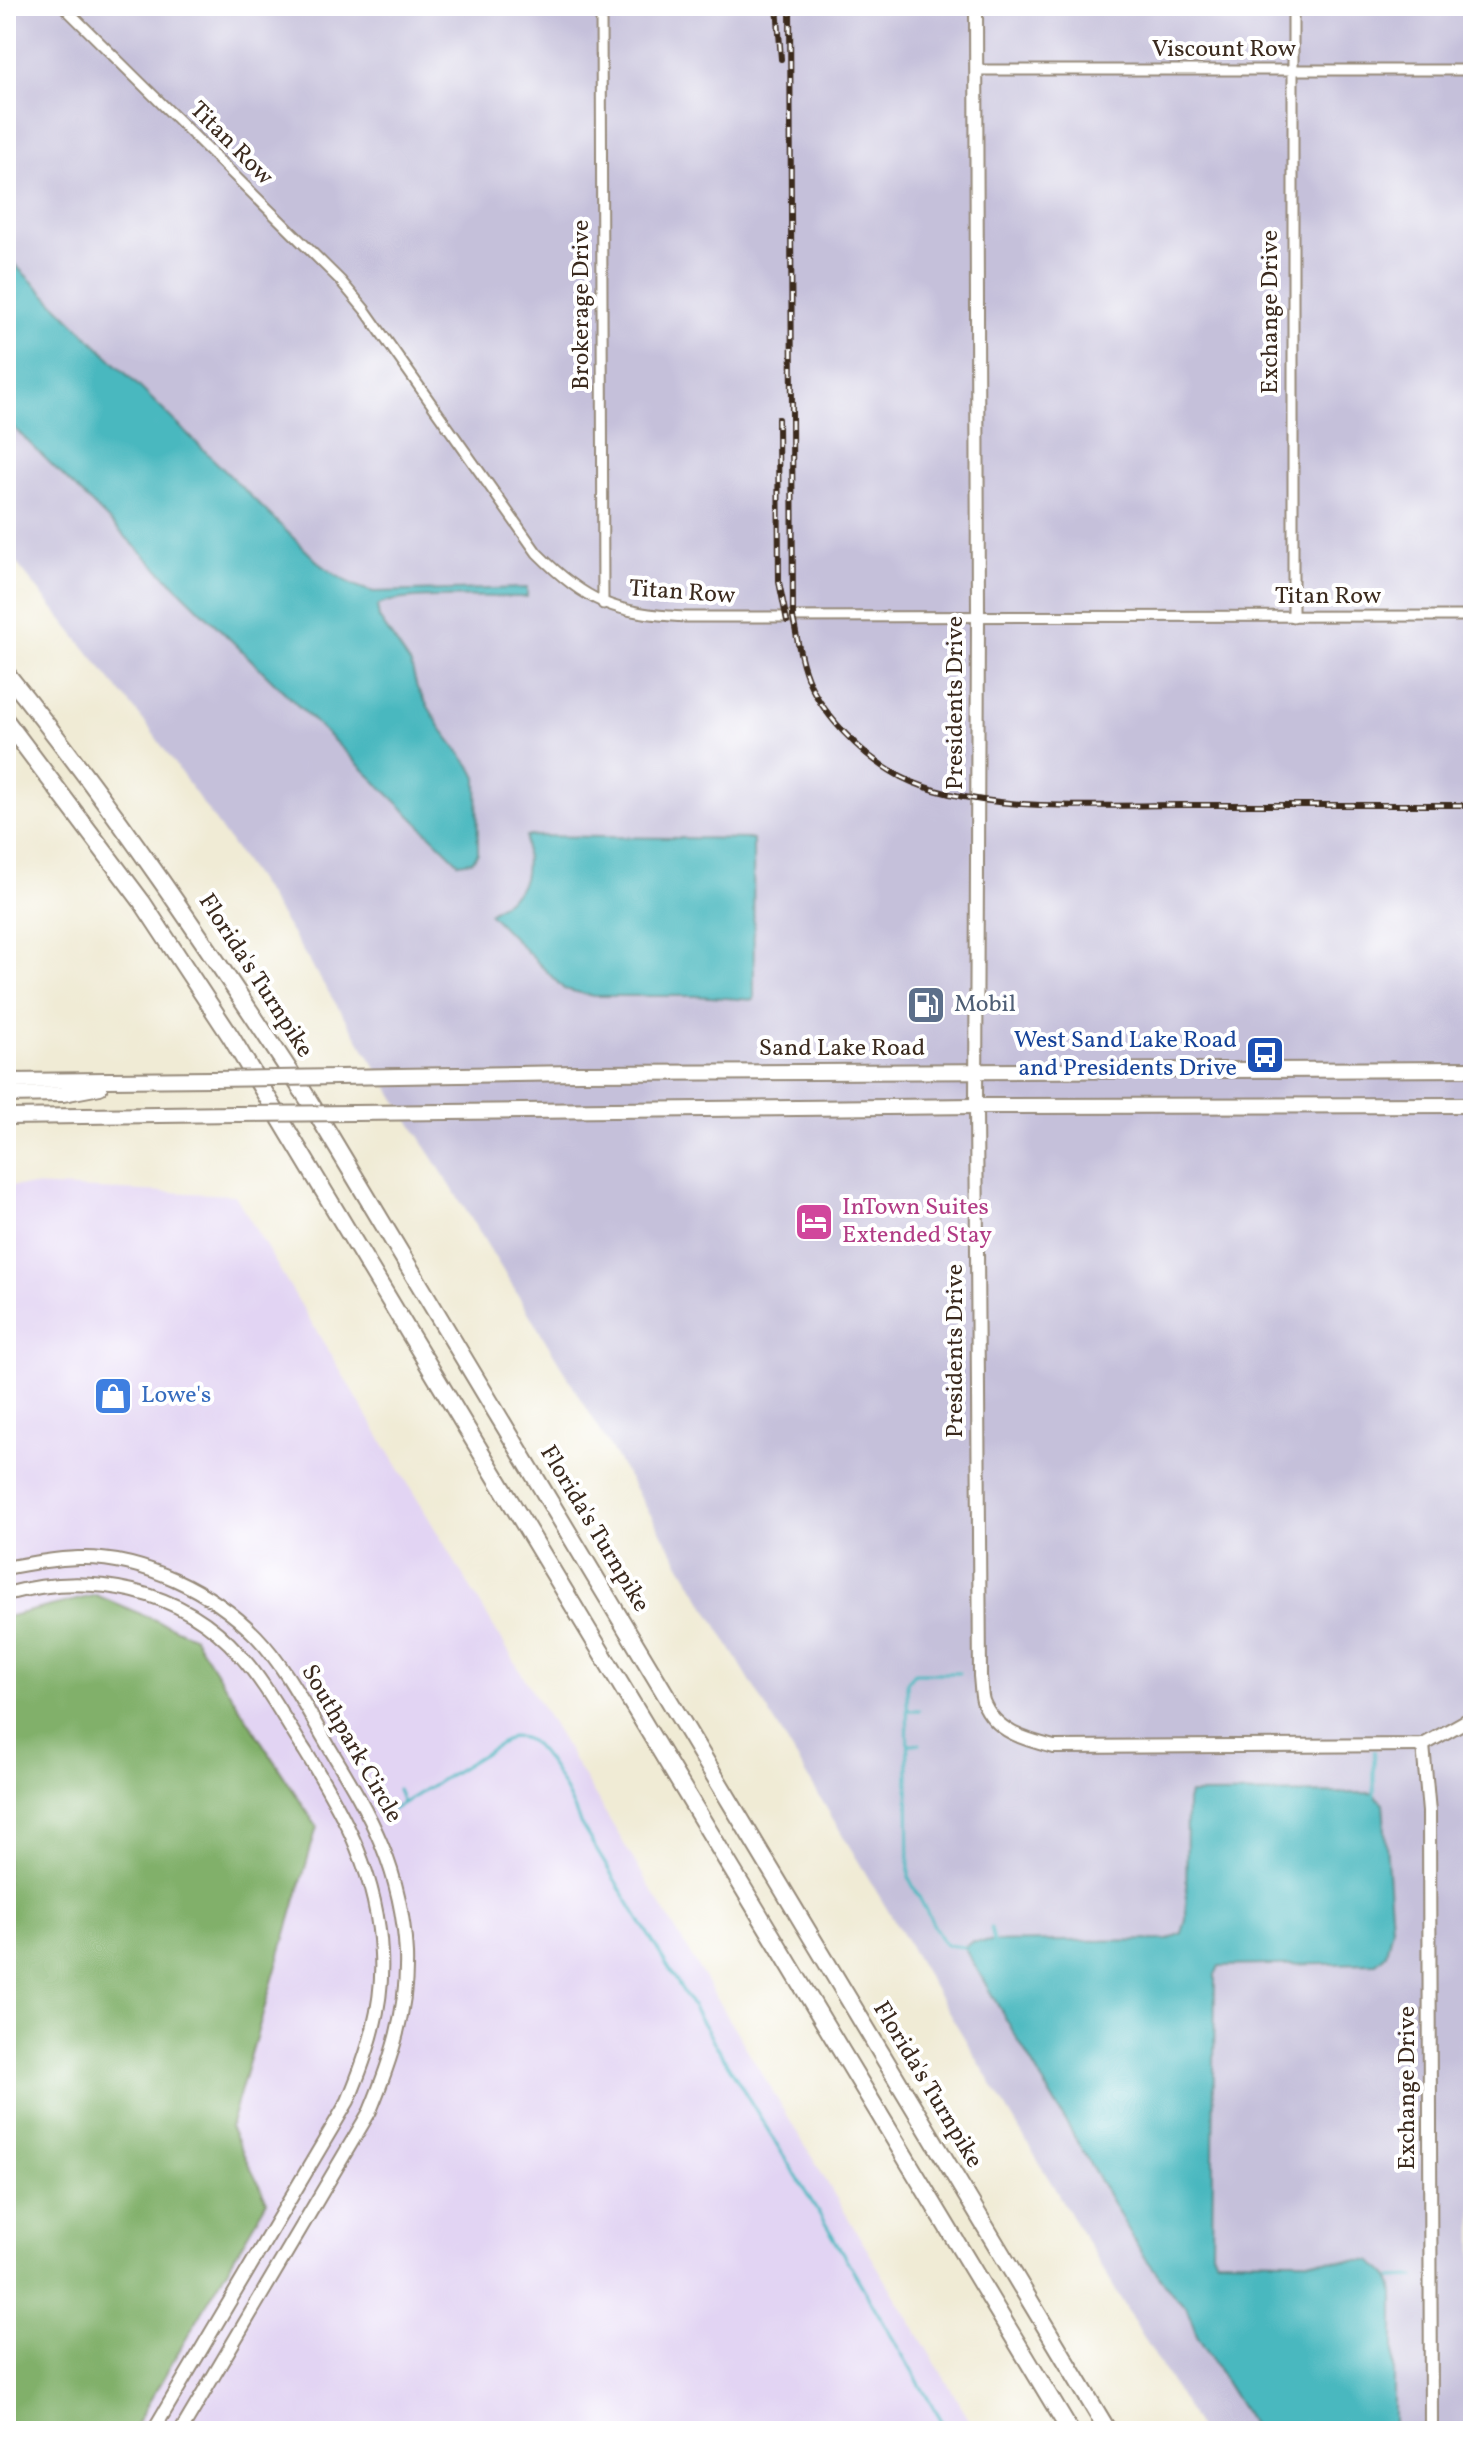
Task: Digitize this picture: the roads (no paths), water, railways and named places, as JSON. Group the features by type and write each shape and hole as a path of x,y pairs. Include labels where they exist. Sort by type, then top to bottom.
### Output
{"highway":[{"name":"Florida's Turnpike","path":"6,673 166,885 308,1099 1108,2431"},
{"path":"6,721 142,902 254,1073 1070,2431"}],"main road":[{"name":"Sand Lake Road","path":"136,1080 977,1070 1473,1069"},
{"path":"6,1081 136,1080"},
{"path":"6,1095 63,1094 136,1080"},
{"path":"6,1117 976,1106 1473,1105"}],"street":[{"name":"Titan Row","path":"63,6 340,280 365,310 537,553 566,582 603,604 641,615 685,617 1473,616"},
{"name":"Brokerage Drive","path":"601,6 603,604"},
{"name":"Presidents Drive","path":"976,6 976,1106 980,1676 983,1701 999,1725 1023,1739 1054,1747 1423,1745 1473,1717"},
{"name":"Exchange Drive","path":"1293,6 1293,617"},
{"name":"Viscount Row","path":"976,70 1473,70"},
{"name":"Southpark Circle","path":"6,1568 80,1558 125,1563 196,1590 227,1610 257,1637 282,1670 365,1807 383,1844 403,1923 406,1956 399,2030 389,2067 370,2111 181,2431"},
{"name":"Southpark Circle","path":"6,1594 42,1585 80,1582 120,1587 154,1597 212,1629 239,1654 262,1684 326,1784 361,1853 379,1927 380,1990 375,2025 366,2059 348,2101 153,2431"},
{"name":"Exchange Drive","path":"1423,1745 1429,1812 1431,2431"}],"water":[{"path":"6,256 321,565 334,574 374,592 527,588 527,597 426,597 377,606 379,618 411,665 417,688 477,778 478,853 472,861 459,863 6,420"},
{"path":"526,836 753,839 754,1000 695,996 593,996 564,989 489,913 512,896 523,882"},
{"path":"1372,1793 1383,1803 1392,1927 1386,1954 1376,1963 1219,1966 1215,1975 1212,2252 1216,2259 1370,2261 1383,2271 1394,2293 1394,2431 1256,2431 1197,2336 1186,2306 1175,2297 1142,2253 964,1947 973,1942 1168,1940 1182,1933 1186,1920 1189,1794"}],"waterway":[{"path":"959,1673 915,1673 907,1682 909,1878 942,1941 946,1945 964,1947"},
{"path":"908,1710 919,1710"},
{"path":"392,1810 511,1737 526,1739 541,1753 572,1803 580,1823 831,2233 947,2431"},
{"path":"908,1744 920,1744"},
{"path":"1374,1751 1374,1795"},
{"path":"398,1789 403,1803"},
{"path":"991,1928 994,1942"},
{"path":"1392,2278 1415,2277"}],"railway":[{"path":"777,6 781,59"},
{"path":"790,6 793,618 811,687 831,717 872,758 901,777 930,789 1000,802 1076,806 1473,805"},
{"path":"778,419 779,582 787,621"}],"place":[{"name":"Mobil","path":"926,1005"},
{"name":"West Sand Lake Road and Presidents Drive","path":"1265,1055"},
{"name":"InTown Suites Extended Stay","path":"814,1222"},
{"name":"Lowe's","path":"113,1396"}]}
